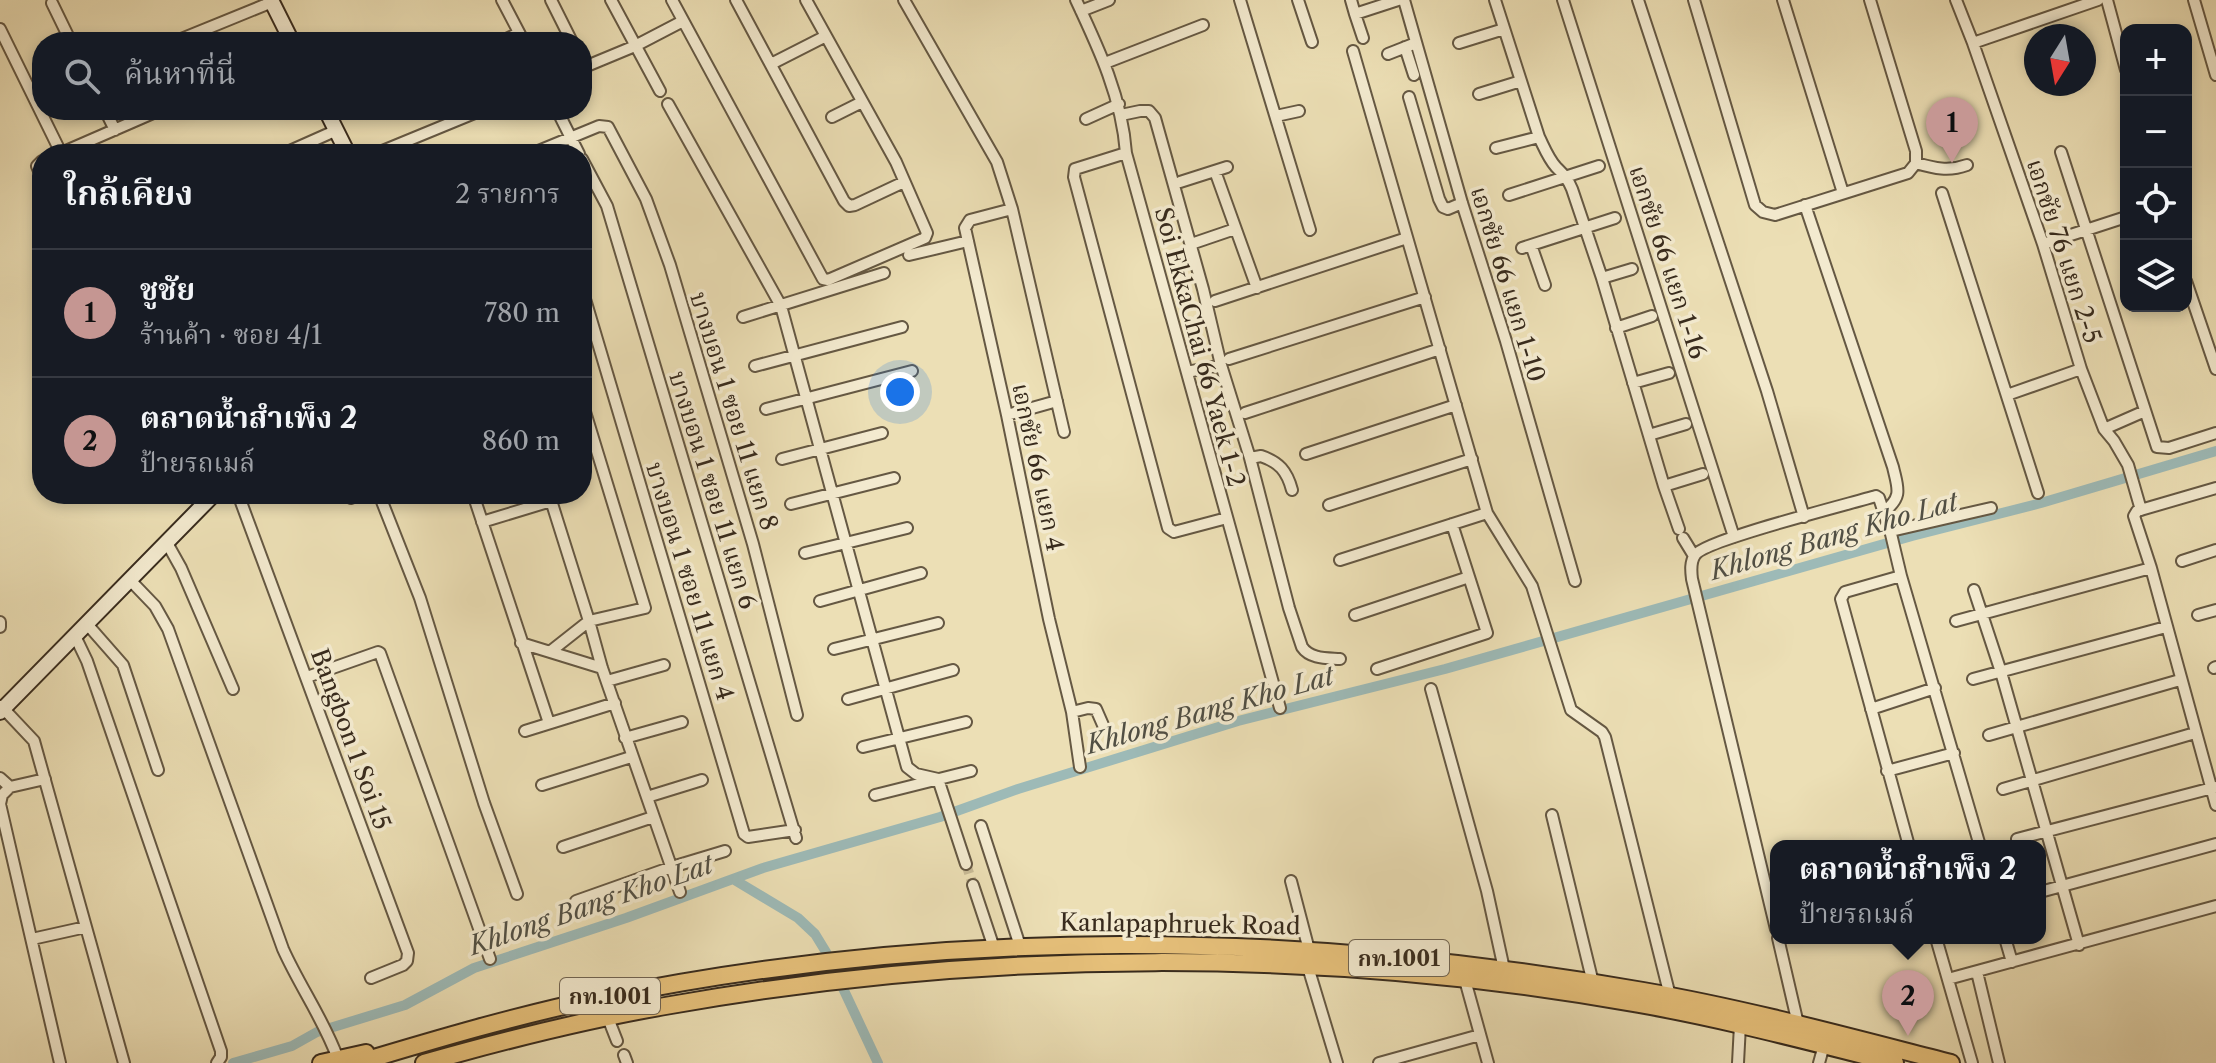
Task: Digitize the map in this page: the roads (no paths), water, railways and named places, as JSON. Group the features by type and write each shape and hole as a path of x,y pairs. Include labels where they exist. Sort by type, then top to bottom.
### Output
{"main road":[{"path":"272,1 287,32"},
{"path":"332,120 343,144"},
{"path":"1,708 204,504"},
{"name":"Kanlapaphruek Road","path":"357,1063 599,998 720,977 934,951 1147,944 1308,959 1591,996 1740,1025 1894,1063"},
{"name":"Kanlapaphruek Road","path":"424,1063 608,1018 734,994 844,980 984,968 1389,956 1504,969 1670,996 1798,1024 1951,1063"},
{"name":"Kanlapaphruek Road","path":"321,1063 336,1051 406,1048"}],"street":[{"path":"502,0 519,32"},
{"path":"551,0 567,32"},
{"path":"611,0 660,91"},
{"path":"672,0 825,280 927,237 904,182 806,0"},
{"path":"736,0 844,201 849,206 855,205 904,182"},
{"path":"904,0 997,162 1012,209 1064,432"},
{"name":"Soi EkkaChai 66 Yaek 1-2","path":"1076,0 1105,63 1119,104 1126,153 1280,708"},
{"path":"1081,11 1109,0"},
{"path":"1240,0 1310,230"},
{"path":"1298,0 1312,42"},
{"path":"1351,0 1363,38"},
{"path":"1355,14 1398,0"},
{"name":"เอกชัย 66 แยก 1-10","path":"1404,0 1410,45 1506,341 1575,581"},
{"path":"1495,0 1539,137 1547,154 1566,175 1602,278 1664,486 1681,534 1694,556"},
{"name":"เอกชัย 66 แยก 1-16","path":"1563,0 1734,537"},
{"path":"1638,0 1767,391 1804,517"},
{"path":"1694,0 1755,205 1763,212 1775,215 1908,173 1916,163 1916,151 1870,0"},
{"path":"1783,0 1843,193"},
{"name":"เอกชัย 76 แยก 2-5","path":"1956,0 2043,244 2081,369 2104,429 2128,465 2141,510 2134,516 2151,568"},
{"path":"1973,43 2098,0"},
{"path":"2107,0 2120,48"},
{"path":"2194,0 2216,75"},
{"path":"198,32 272,1"},
{"path":"52,3 66,32"},
{"path":"592,63 635,46 683,21"},
{"path":"2203,26 2216,22"},
{"path":"1105,63 1203,25"},
{"path":"0,29 5,52 32,102"},
{"path":"1459,43 1504,29"},
{"path":"771,64 826,36"},
{"path":"1388,54 1410,45 1414,75"},
{"path":"1353,51 1487,513 1532,586 1571,710 1605,737 1670,996"},
{"path":"1479,94 1521,81"},
{"path":"1409,97 1443,207 1448,209 1462,203"},
{"path":"832,117 862,102"},
{"path":"668,104 781,306 907,767 916,774 938,779"},
{"path":"1086,119 1119,104"},
{"path":"1121,115 1149,111 1155,118 1302,647 1312,655 1340,659"},
{"path":"1276,116 1299,111"},
{"path":"42,120 55,144"},
{"path":"110,120 115,130"},
{"path":"82,144 135,120"},
{"path":"399,144 458,120"},
{"name":"บางบอน 1 ซอย 11 แยก 6","path":"562,120 574,144"},
{"name":"บางบอน 1 ซอย 11 แยก 8","path":"571,138 599,126 608,127 646,199 670,265 753,544 797,715"},
{"path":"306,144 337,130"},
{"path":"1496,148 1539,137"},
{"path":"556,144 571,138"},
{"path":"2061,152 2157,447 2164,449 2216,433"},
{"path":"1126,153 1075,169 1074,177 1168,528 1174,532 1227,518"},
{"path":"1916,163 1942,170 1967,165"},
{"path":"1509,195 1599,166"},
{"path":"1180,182 1227,167"},
{"path":"1215,171 1257,288"},
{"name":"บางบอน 1 ซอย 11 แยก 6","path":"592,177 607,206 796,834"},
{"path":"1942,193 2038,493"},
{"path":"1805,205 1893,467 1899,491 1895,503 1884,512"},
{"path":"909,255 968,241 965,228 970,220 1012,209"},
{"path":"1545,285 1527,246 1615,218"},
{"path":"2043,244 2120,219"},
{"path":"1194,243 1235,229"},
{"path":"1215,301 1407,238"},
{"name":"เอกชัย 66 แยก 4","path":"968,241 1049,619 1072,712 1080,767"},
{"path":"1602,278 1632,269"},
{"path":"743,317 884,273"},
{"path":"1187,372 1425,297"},
{"path":"2192,299 2216,369"},
{"path":"1616,328 1652,316"},
{"name":"บางบอน 1 ซอย 11 แยก 4","path":"592,323 744,834 748,837 796,834"},
{"path":"755,366 902,327"},
{"path":"1245,413 1440,349"},
{"path":"2007,395 2081,369"},
{"path":"766,409 912,371"},
{"path":"1633,383 1669,373"},
{"path":"1007,415 1057,401"},
{"path":"1306,454 1456,405"},
{"path":"2104,429 2145,411"},
{"path":"1649,435 1686,424"},
{"path":"782,459 882,433"},
{"path":"551,651 589,621 642,609 645,605 592,434"},
{"path":"1250,458 1261,456 1281,468 1288,475 1292,490"},
{"path":"1329,505 1472,459"},
{"path":"1664,486 1703,474"},
{"path":"791,504 894,478"},
{"path":"2141,510 2216,488"},
{"path":"1770,904 1691,568 1694,556 1701,549 1734,537 1876,496 1879,498 1978,840"},
{"name":"Bangbon 1 Soi 15","path":"242,504 408,953 403,965 371,978"},
{"path":"383,504 420,598 484,803 517,894"},
{"path":"476,504 549,723"},
{"path":"482,522 533,504"},
{"path":"552,504 631,757 680,892"},
{"path":"1891,533 1991,508"},
{"path":"1340,560 1487,513"},
{"path":"1377,669 1487,633 1452,524"},
{"path":"805,553 907,528"},
{"path":"167,543 181,568 233,689"},
{"path":"2182,561 2216,550"},
{"path":"1956,621 2151,568 2195,733 2214,788 2216,805"},
{"path":"820,601 921,573"},
{"path":"1901,576 1845,592 1841,599 1907,840"},
{"path":"1355,615 1469,577"},
{"path":"130,580 155,606 168,629 283,949 336,1051"},
{"path":"1974,590 2001,672 2079,945"},
{"path":"2198,615 2216,610"},
{"path":"834,649 938,623"},
{"path":"87,624 123,665 158,770"},
{"path":"1973,679 2166,627"},
{"path":"75,636 87,661 221,1051 217,1063"},
{"path":"521,643 602,668"},
{"path":"307,677 380,653 490,959"},
{"path":"607,681 664,665"},
{"path":"848,699 953,670"},
{"path":"1989,735 2180,680"},
{"path":"1871,709 1935,688"},
{"path":"1431,689 1487,891 1504,969"},
{"path":"525,731 615,703"},
{"path":"1,708 34,741 124,1063"},
{"path":"1072,712 1096,709 1103,725"},
{"path":"625,738 682,722"},
{"path":"863,747 966,722"},
{"path":"2003,789 2195,733"},
{"path":"1887,771 1954,753"},
{"path":"542,785 631,757"},
{"path":"875,795 971,771"},
{"path":"0,778 10,787"},
{"path":"45,779 10,787 2,795 0,804 60,1063"},
{"path":"938,779 966,864"},
{"path":"647,797 702,780"},
{"path":"2017,839 2214,788"},
{"path":"1552,815 1593,983"},
{"path":"563,847 653,817"},
{"path":"981,826 1020,946"},
{"path":"2046,890 2216,844"},
{"path":"576,901 725,851"},
{"path":"1291,881 1308,959 1337,1063"},
{"path":"973,885 994,948"},
{"path":"1948,979 2216,906"},
{"path":"32,939 86,927"},
{"path":"1779,944 1798,1024"},
{"path":"1938,944 1972,1063"},
{"path":"2007,944 2012,962"},
{"path":"1977,972 1999,1063"},
{"path":"1465,980 1488,1063"},
{"path":"608,1018 617,1041"},
{"path":"1738,1063 1740,1025"},
{"path":"1379,1063 1480,1035"},
{"path":"1819,1063 1824,1045"}],"waterway":[{"name":"Khlong Bang Kho Lat","path":"233,1063 292,1046 317,1032 405,1005 474,968 626,918 763,868 940,817 1018,789 1238,721 1445,669 1912,536 2041,503 2216,451"},
{"path":"733,879 798,918 815,934 878,1063"}],"tunnel":[{"path":"966,864 973,885"}],"place":[{"name":"ชูชัย","path":"1952,163"},
{"name":"ตลาดน้ำสำเพ็ง 2","path":"1908,1036"}]}
